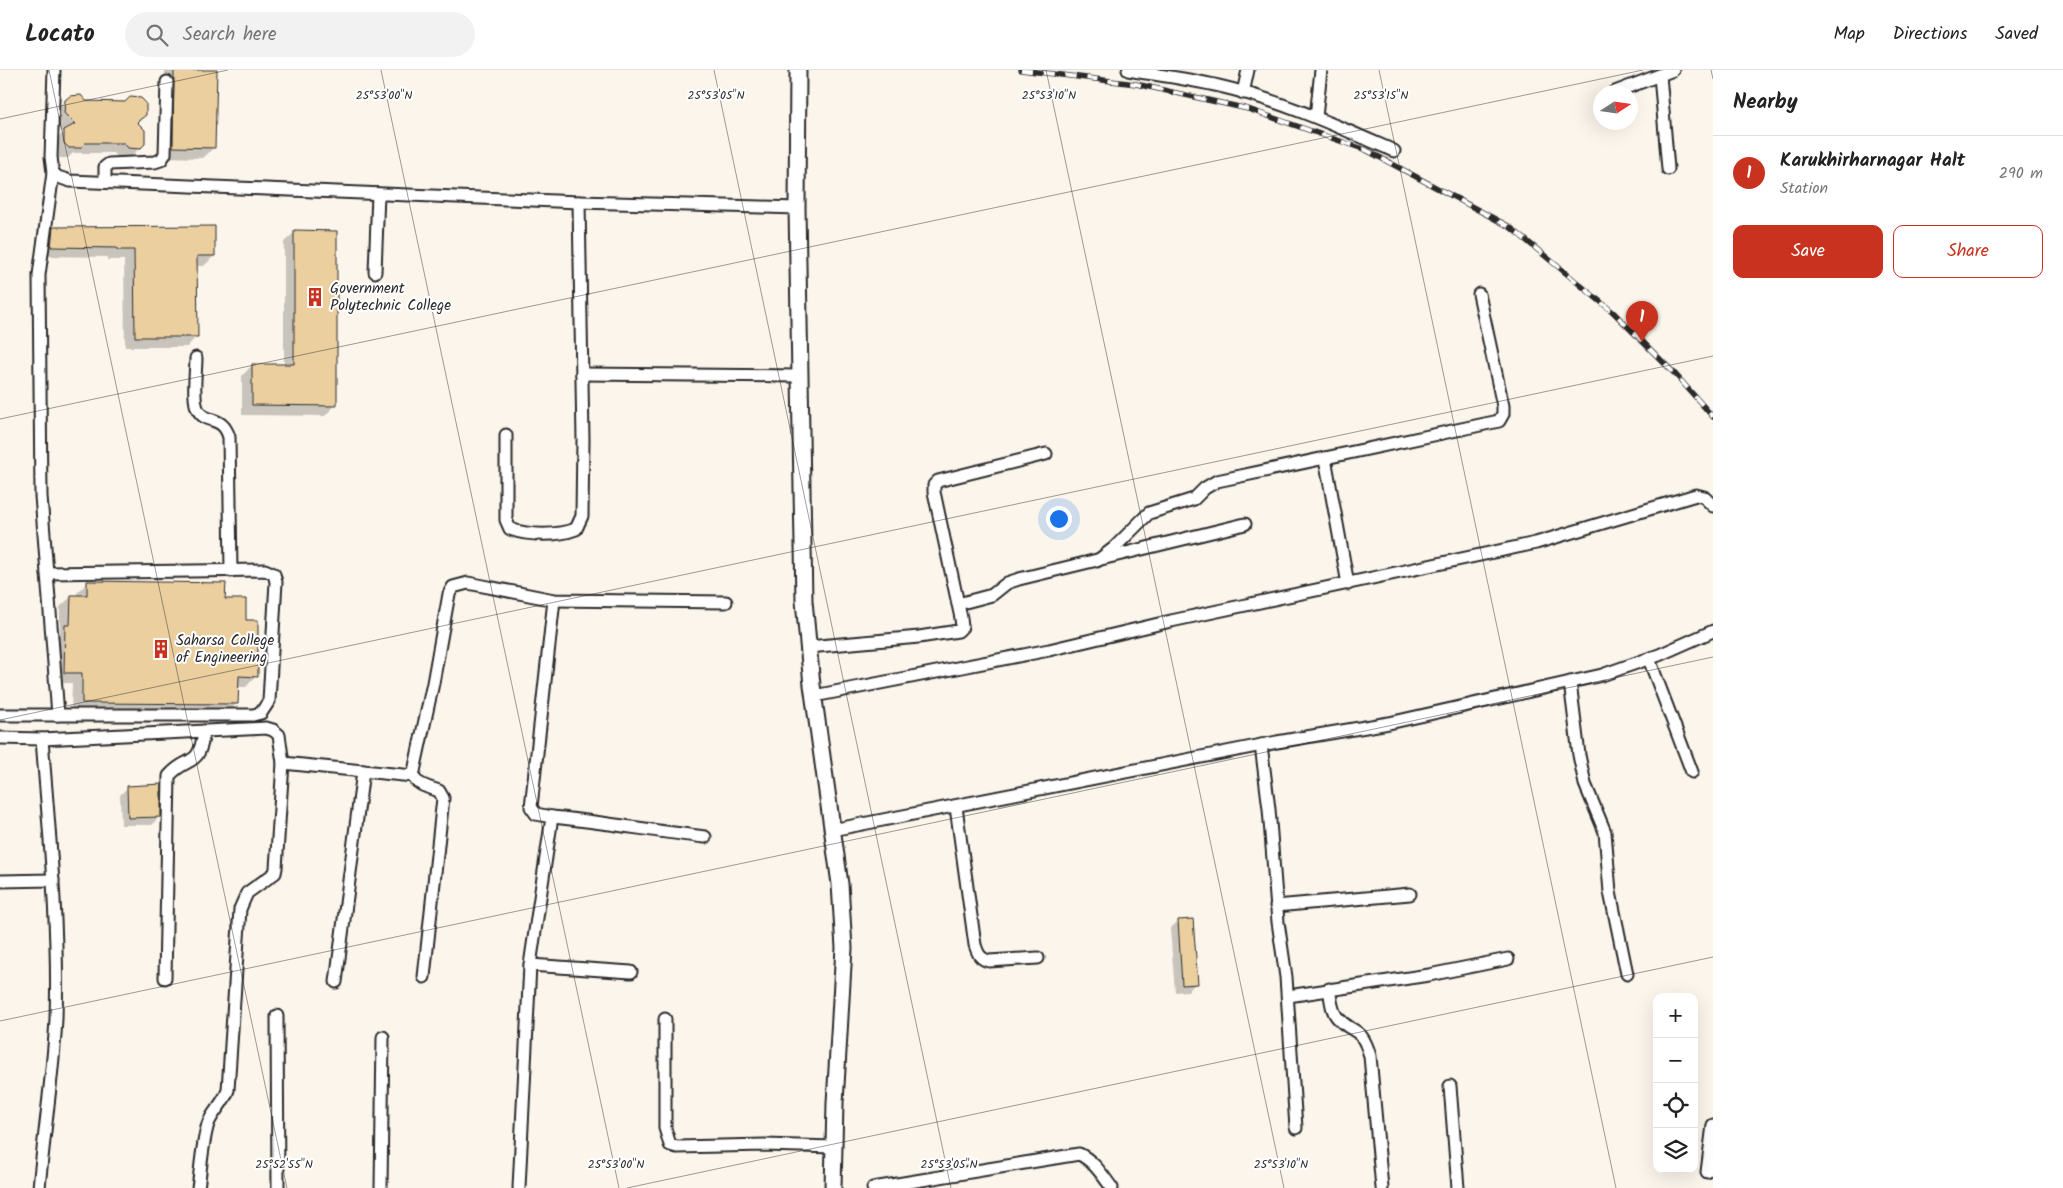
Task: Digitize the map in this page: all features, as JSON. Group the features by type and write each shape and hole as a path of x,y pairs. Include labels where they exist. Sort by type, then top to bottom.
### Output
{"main road":[{"path":"798,70 797,208 804,602 814,696 840,884 844,948 833,1188"}],"street":[{"path":"54,70 51,157 53,173 39,275 41,496 58,715"},
{"path":"1128,70 1219,86 1243,93 1316,117 1394,151"},
{"path":"1243,93 1248,70"},
{"path":"1316,117 1320,70"},
{"path":"1634,85 1673,70"},
{"path":"1660,75 1668,169"},
{"path":"105,182 105,167 109,164 155,162 161,160 165,154 167,82"},
{"path":"53,173 70,181 579,202 797,208"},
{"path":"375,272 378,194"},
{"path":"506,435 506,520 510,529 520,533 566,533 576,528 582,516 579,202"},
{"path":"1097,561 1114,548 1150,513 1194,499 1211,484 1499,421 1503,414 1503,406 1479,294"},
{"path":"196,358 196,404 198,411 204,416 221,423 226,428 229,437 231,571"},
{"path":"582,374 800,376"},
{"path":"808,647 919,637 958,631 962,627 934,485 938,481 1046,454"},
{"path":"1325,458 1348,584"},
{"path":"814,696 1049,650 1171,621 1536,543 1696,495 1704,497 1713,506"},
{"path":"958,604 992,595 1007,583 1019,579 1244,524"},
{"path":"0,715 253,715 261,713 269,701 276,582 274,574 265,570 47,573"},
{"path":"424,978 443,798 440,791 418,783 413,776 433,683 449,594 453,587 468,583 554,600 726,602"},
{"path":"554,600 531,807 536,814 552,817 705,837"},
{"path":"832,830 956,807 1261,745 1389,723 1602,675 1649,659 1713,631"},
{"path":"1649,659 1692,772"},
{"path":"1570,682 1579,755 1585,784 1605,832 1610,892 1627,974"},
{"path":"0,738 42,739 266,728 273,730 279,735 283,763 276,868 275,873 247,893 240,909 228,1090 226,1098 213,1114 208,1125 198,1188"},
{"path":"165,978 169,776 175,770 193,760 200,752 204,731"},
{"path":"39,1188 56,1020 57,964 53,880 42,739"},
{"path":"1261,745 1276,906 1288,996 1296,1128"},
{"path":"283,763 413,776"},
{"path":"336,982 363,771"},
{"path":"956,807 975,945 979,955 984,960 990,961 1038,958"},
{"path":"519,1188 530,964 552,817"},
{"path":"0,881 53,880"},
{"path":"1276,906 1410,894"},
{"path":"1288,996 1429,975 1508,960"},
{"path":"530,964 632,972"},
{"path":"1329,990 1333,1012 1341,1021 1359,1032 1367,1045 1370,1056 1382,1188"},
{"path":"277,1016 278,1188"},
{"path":"666,1020 665,1128 670,1145 677,1147 834,1146"},
{"path":"381,1188 383,1037"},
{"path":"1450,1086 1458,1188"},
{"path":"1707,1172 1713,1125"},
{"path":"873,1188 1079,1154 1085,1156 1093,1164 1112,1188"}],"building":[{"path":"174,70 217,70 215,148 173,147"},
{"path":"81,95 86,101 125,102 130,97 141,98 146,103 146,115 137,122 145,130 145,144 140,149 128,148 124,143 85,143 80,148 69,148 64,143 64,130 75,124 64,113 65,100 70,96"},
{"path":"215,226 215,256 197,256 198,337 135,337 134,250 51,247 53,227"},
{"name":"Government Polytechnic College","path":"294,230 337,231 337,406 252,405 252,364 294,364"},
{"name":"Saharsa College of Engineering","path":"87,581 226,583 225,599 246,599 246,620 258,620 258,677 239,676 238,704 82,703 82,673 64,673 65,625 70,625 71,595 87,595"},
{"path":"161,784 161,817 128,818 127,786"},
{"path":"1193,919 1198,984 1182,985 1178,920"}],"railway":[{"path":"1021,70 1136,84 1248,109 1366,150 1510,227 1613,312 1676,375 1713,417"}],"place":[{"name":"Government Polytechnic College","path":"315,297"},
{"name":"Karukhirharnagar Halt","path":"1642,342"},
{"name":"Saharsa College of Engineering","path":"161,649"}]}
